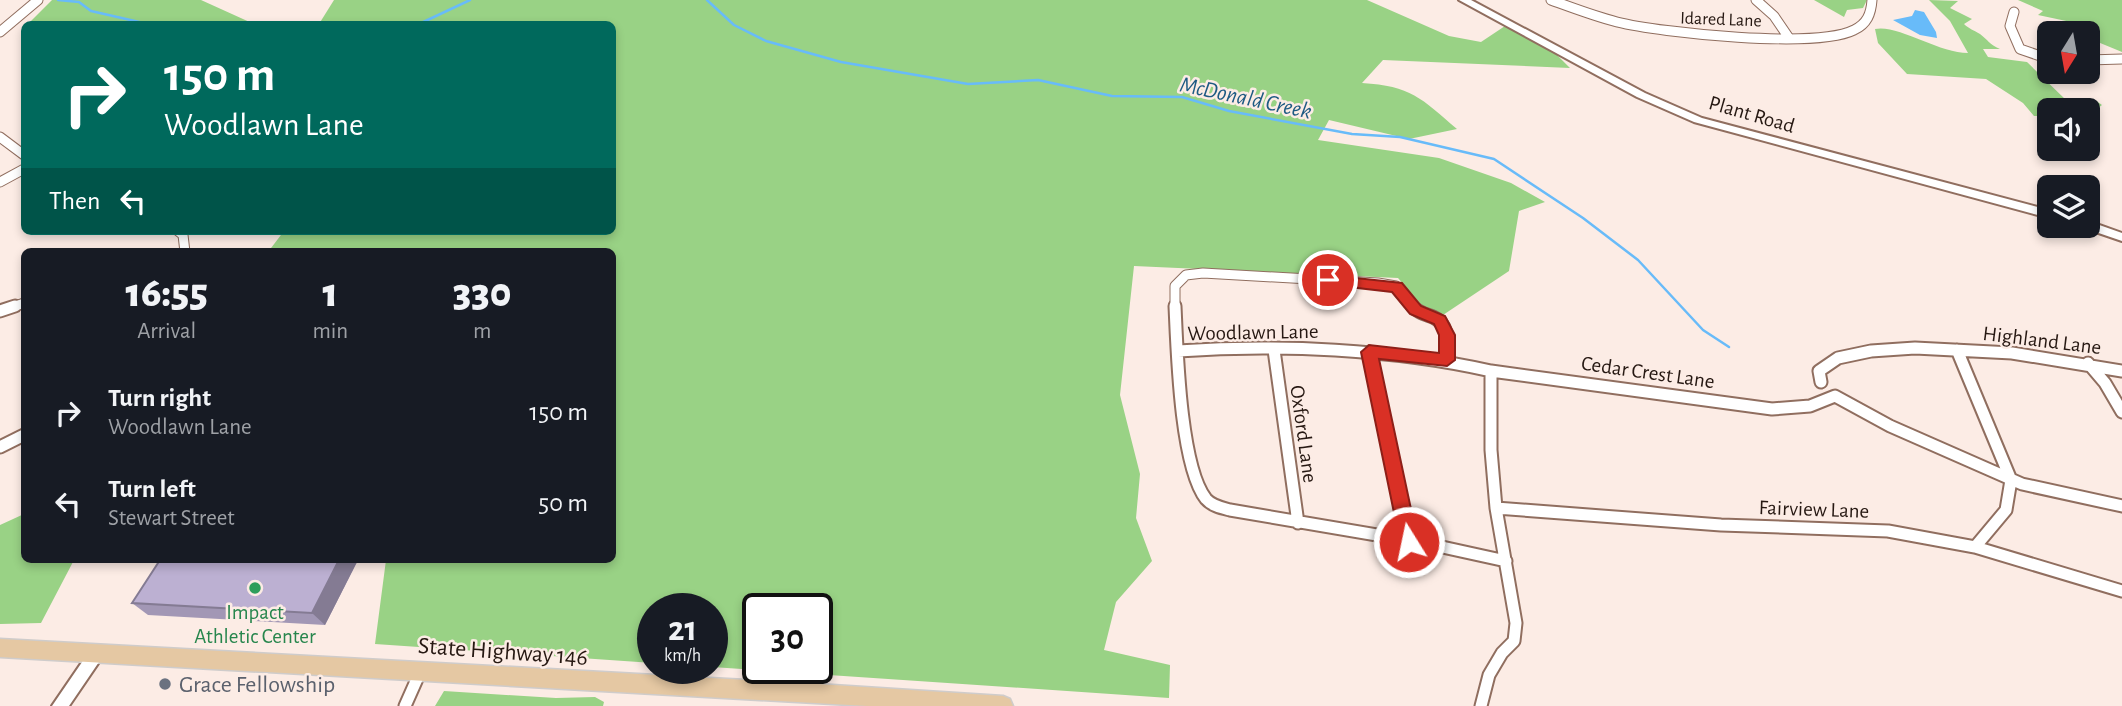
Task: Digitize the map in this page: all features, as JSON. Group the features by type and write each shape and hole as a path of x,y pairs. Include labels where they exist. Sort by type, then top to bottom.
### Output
{"main road":[{"name":"State Highway 146","path":"0,648 421,670 1003,706"}],"street":[{"path":"1,30 38,0"},
{"name":"Plant Road","path":"1464,0 1641,95 1698,120 2037,211"},
{"name":"Idared Lane","path":"1551,0 1598,19 1660,32 1819,39 1844,35 1865,23 1873,12 1872,0"},
{"path":"1756,0 1774,16 1789,38"},
{"path":"2014,12 2009,18 2008,26 2020,49 2037,55"},
{"path":"2100,59 2122,58"},
{"path":"0,137 21,153"},
{"path":"0,182 21,171"},
{"path":"2100,229 2122,237"},
{"path":"1178,351 1175,286 1186,275 1203,273 1396,286 1415,310 1440,320 1447,335 1447,360"},
{"path":"0,311 21,304"},
{"name":"Highland Lane","path":"1821,382 1819,371 1823,365 1856,352 1883,349 2002,351 2087,362 2122,371"},
{"name":"Oxford Lane","path":"1273,350 1298,523"},
{"name":"Woodlawn Lane","path":"1491,371 1447,360 1369,352 1178,351 1185,426 1193,468 1205,499 1217,507 1506,561"},
{"path":"1957,351 2011,480 2012,499 2007,510 1975,547"},
{"path":"1369,352 1409,542"},
{"path":"2087,362 2105,383 2122,412"},
{"path":"1481,706 1489,675 1502,653 1514,641 1516,623 1496,508 1491,450 1491,371"},
{"name":"Cedar Crest Lane","path":"1491,371 1772,408 1810,406 1835,396 1880,421 2011,480 2122,506"},
{"path":"0,447 21,436"},
{"name":"Fairview Lane","path":"1496,508 1721,525 1888,531 1975,547 2122,592"},
{"path":"60,706 96,654"},
{"path":"405,706 421,670"}],"green space":[{"path":"52,0 201,0 247,21 31,21"},
{"path":"334,0 1367,0 1449,36 1481,42 1505,26 1555,53 1570,68 1383,60 1362,83 1404,91 1434,109 1457,129 1409,139 1329,120 1318,140 1439,158 1511,183 1545,202 1519,211 1509,271 1443,315 1423,307 1398,278 1134,266 1120,395 1140,474 1136,518 1152,561 1116,602 1104,650 1170,665 1169,698 833,675 833,593 742,593 742,669 728,668 728,593 637,593 637,662 375,644 386,563 616,563 616,248 271,248 281,235 616,235 616,21 321,21"},
{"path":"1814,0 1867,0 1863,8 1847,10 1844,17"},
{"path":"1929,0 1958,1 1950,8 1972,19 1964,24 2000,49 1983,49 1988,57 2027,62 2037,72 2037,84 2050,84 2064,98 2037,98 2037,116 2034,116 2023,103 1986,79 1907,74 1878,43 1875,29 1895,31 1944,49 1968,53 1950,21"},
{"path":"2018,0 2122,0 2122,52 2100,43 2100,21 2066,21 2038,15 2043,11"},
{"path":"21,515 21,563 72,563 41,623 0,624 0,525"},
{"path":"444,691 556,698 595,697 604,702 603,706 435,706"}],"water":[{"path":"1915,10 1924,12 1937,38 1920,35 1893,20 1912,16"}],"building":[{"name":"Impact Athletic Center","path":"158,563 337,563 312,613 132,603"}],"waterway":[{"name":"McDonald Creek","path":"58,0 79,2 91,11 135,21"},
{"name":"McDonald Creek","path":"425,21 470,0"},
{"name":"McDonald Creek","path":"707,0 734,25 766,41 841,62 968,84 1038,80 1112,96 1182,97 1229,111 1352,134 1400,137 1494,159 1583,218 1638,260 1703,330 1729,347"}],"place":[{"name":"Impact Athletic Center","path":"255,588"},
{"name":"Grace Fellowship","path":"165,684"}],"route":[{"path":"1328,280 1396,286 1415,310 1440,320 1447,335 1447,360 1369,352 1394,459 1409,542"}]}
